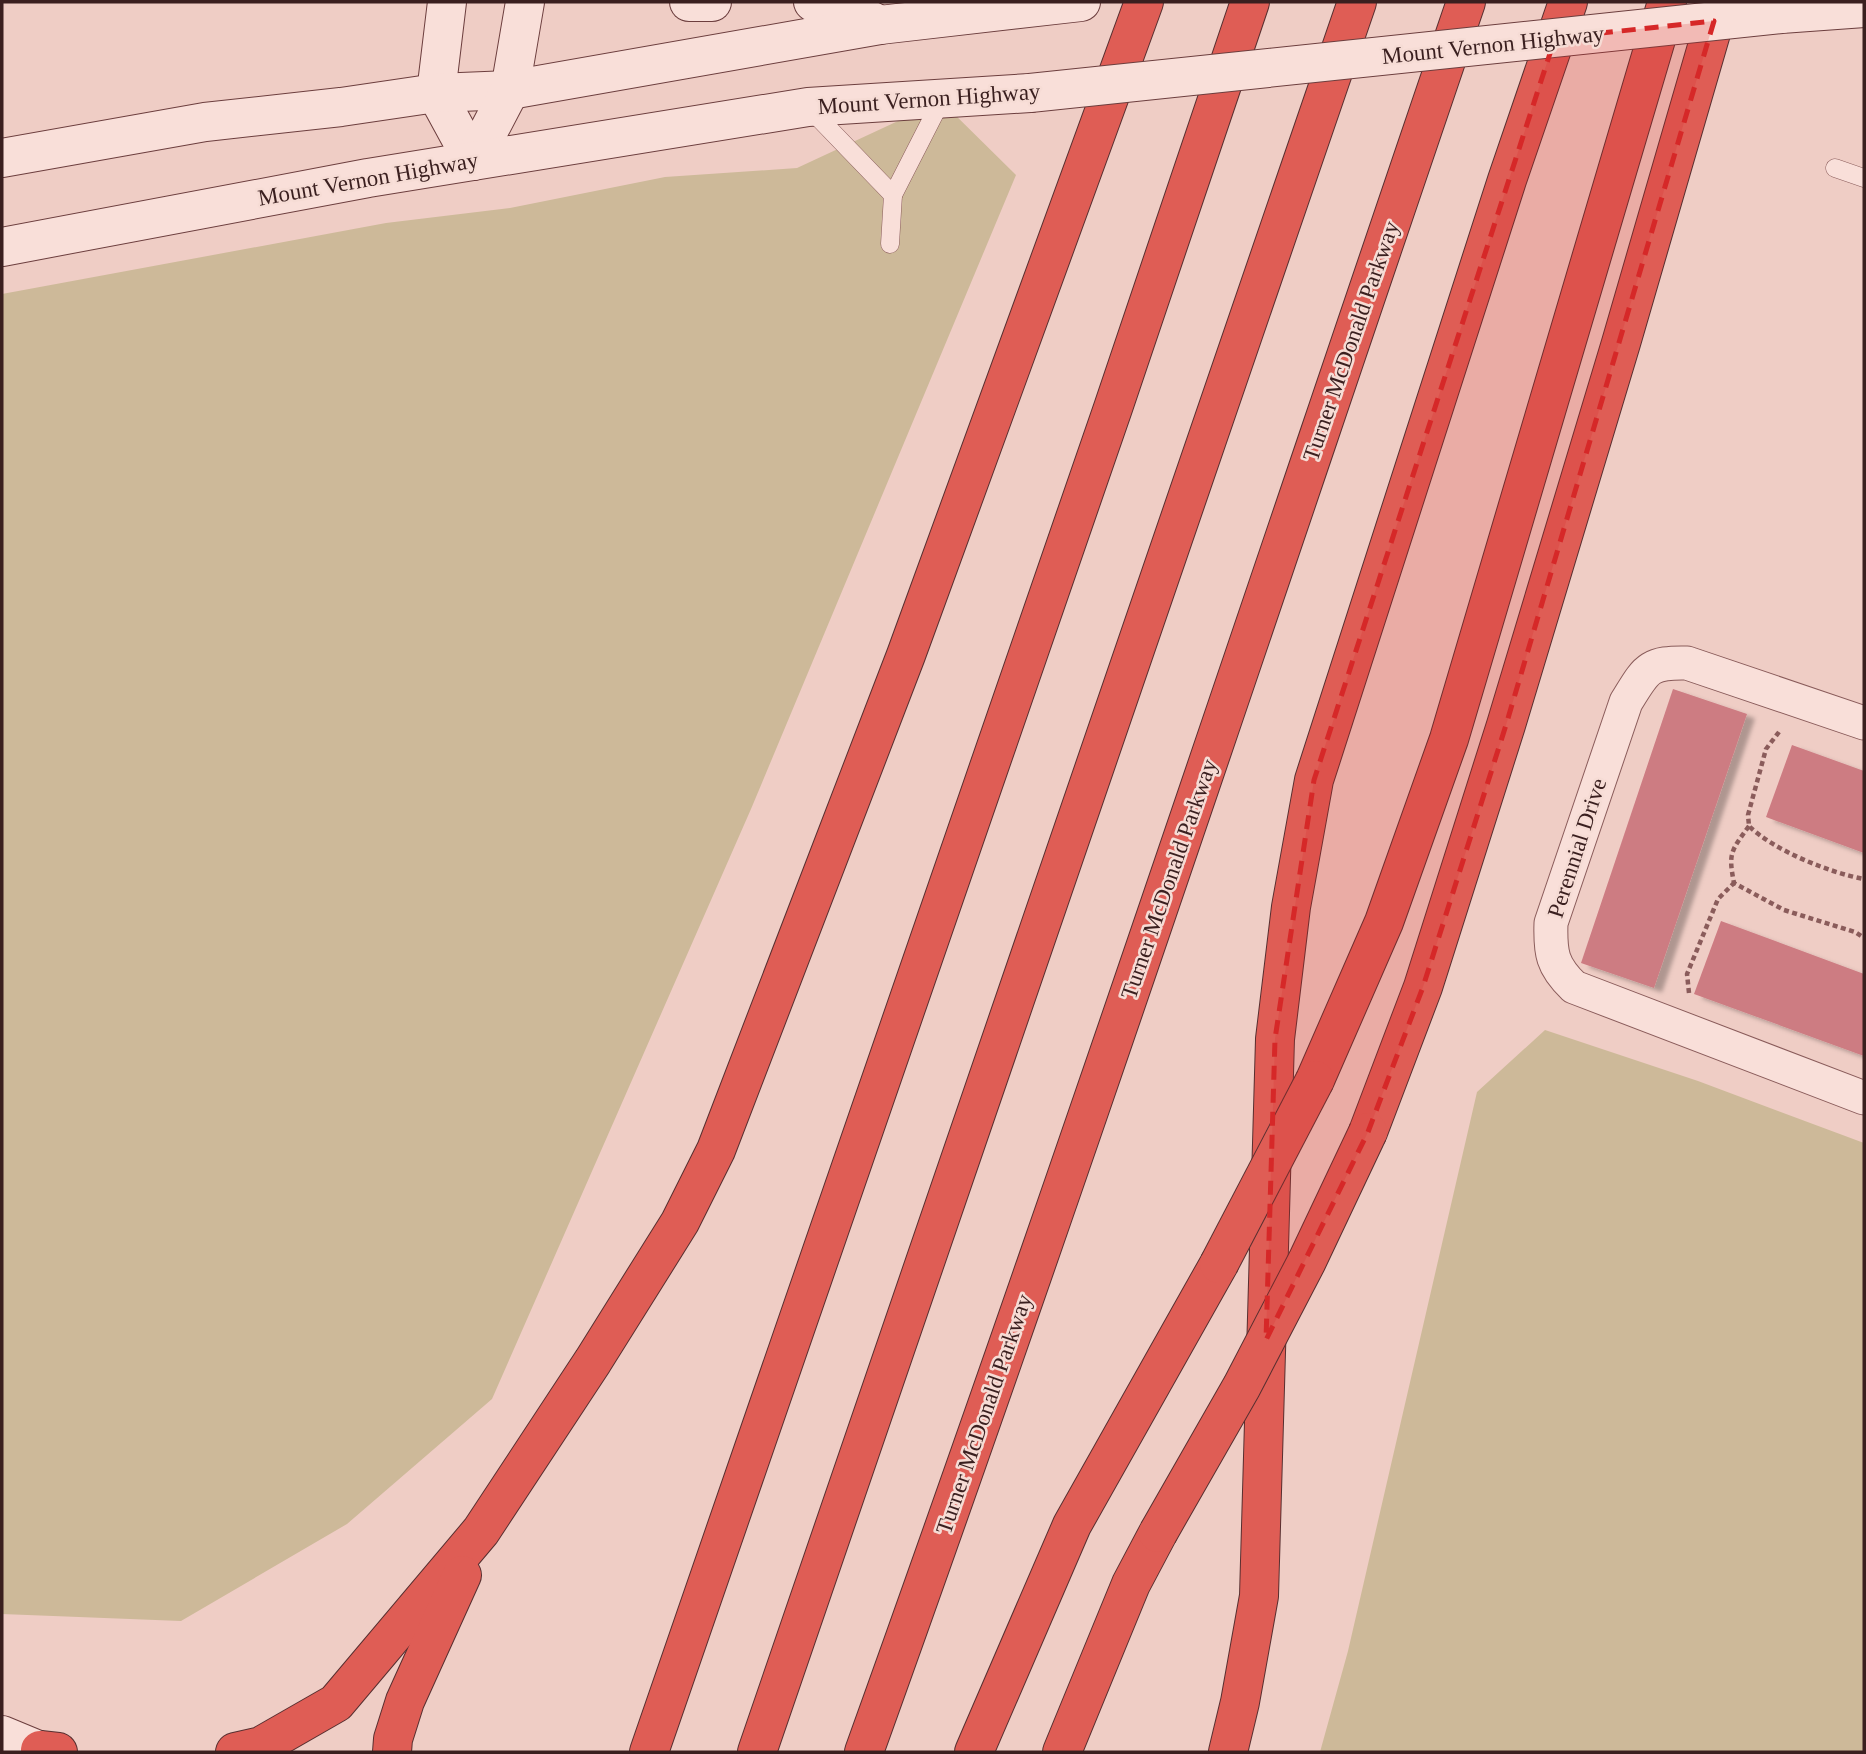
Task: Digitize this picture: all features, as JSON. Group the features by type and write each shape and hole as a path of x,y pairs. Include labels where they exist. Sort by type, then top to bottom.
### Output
{"highway":[{"path":"235,1752 261,1746 336,1703 481,1531 666,1245 716,1150 906,655 1144,2"},
{"path":"649,1752 1251,2"},
{"path":"757,1752 1357,2"},
{"name":"Turner McDonald Parkway","path":"864,1752 1023,1306 1466,2"},
{"path":"1228,1752 1259,1596 1275,1039 1291,907 1314,780 1507,180 1568,2"},
{"path":"974,1752 1072,1525 1219,1264 1315,1080 1384,922 1448,739 1667,2"},
{"path":"1062,1752 1131,1584 1248,1374 1307,1261 1368,1132 1423,987 1618,356 1720,2"},
{"path":"392,1752 393,1739 405,1701 481,1531"}],"main road":[{"path":"447,2 436,93 473,161"},
{"path":"473,161 510,90 525,2"},
{"path":"689,2 712,2"},
{"path":"813,2 842,6 880,25"},
{"path":"2,158 205,122 436,93 510,90 880,25 1065,3"},
{"name":"Mount Vernon Highway","path":"2,247 368,177 808,107 941,101 1030,93 1782,14 1864,8"},
{"path":"2,1735 47,1752"}],"street":[{"name":"Perennial Drive","path":"1864,723 1687,663 1663,663 1643,674 1626,702 1551,923 1550,949 1559,972 1574,987 1864,1098"}],"lane":[{"path":"890,244 893,195 941,101"},
{"path":"808,107 893,195"},
{"path":"1835,168 1864,178"}],"path":[{"path":"1795,700 1789,717 1766,749 1748,815 1749,826 1762,839 1841,875 1864,879"},
{"path":"1749,826 1733,848 1729,861 1734,883 1784,910 1855,932 1864,938"},
{"path":"1680,1027 1689,1001 1687,974 1718,899 1734,883"}],"highlighted area":[{"path":"1714,21 1506,725 1423,987 1368,1132 1266,1340 1275,1039 1314,780 1555,38"}],"shaded area":[{"path":"941,101 1016,175 751,809 492,1399 347,1524 181,1621 2,1614 2,294 386,223 510,208 665,177 797,168"},
{"path":"1545,1030 1698,1081 1864,1143 1864,1752 1320,1752 1348,1651 1477,1092"}],"building":[{"path":"1673,689 1747,714 1654,988 1581,963"},
{"path":"1792,745 1864,771 1864,853 1766,817"},
{"path":"1721,921 1864,974 1864,1056 1694,994"}]}
